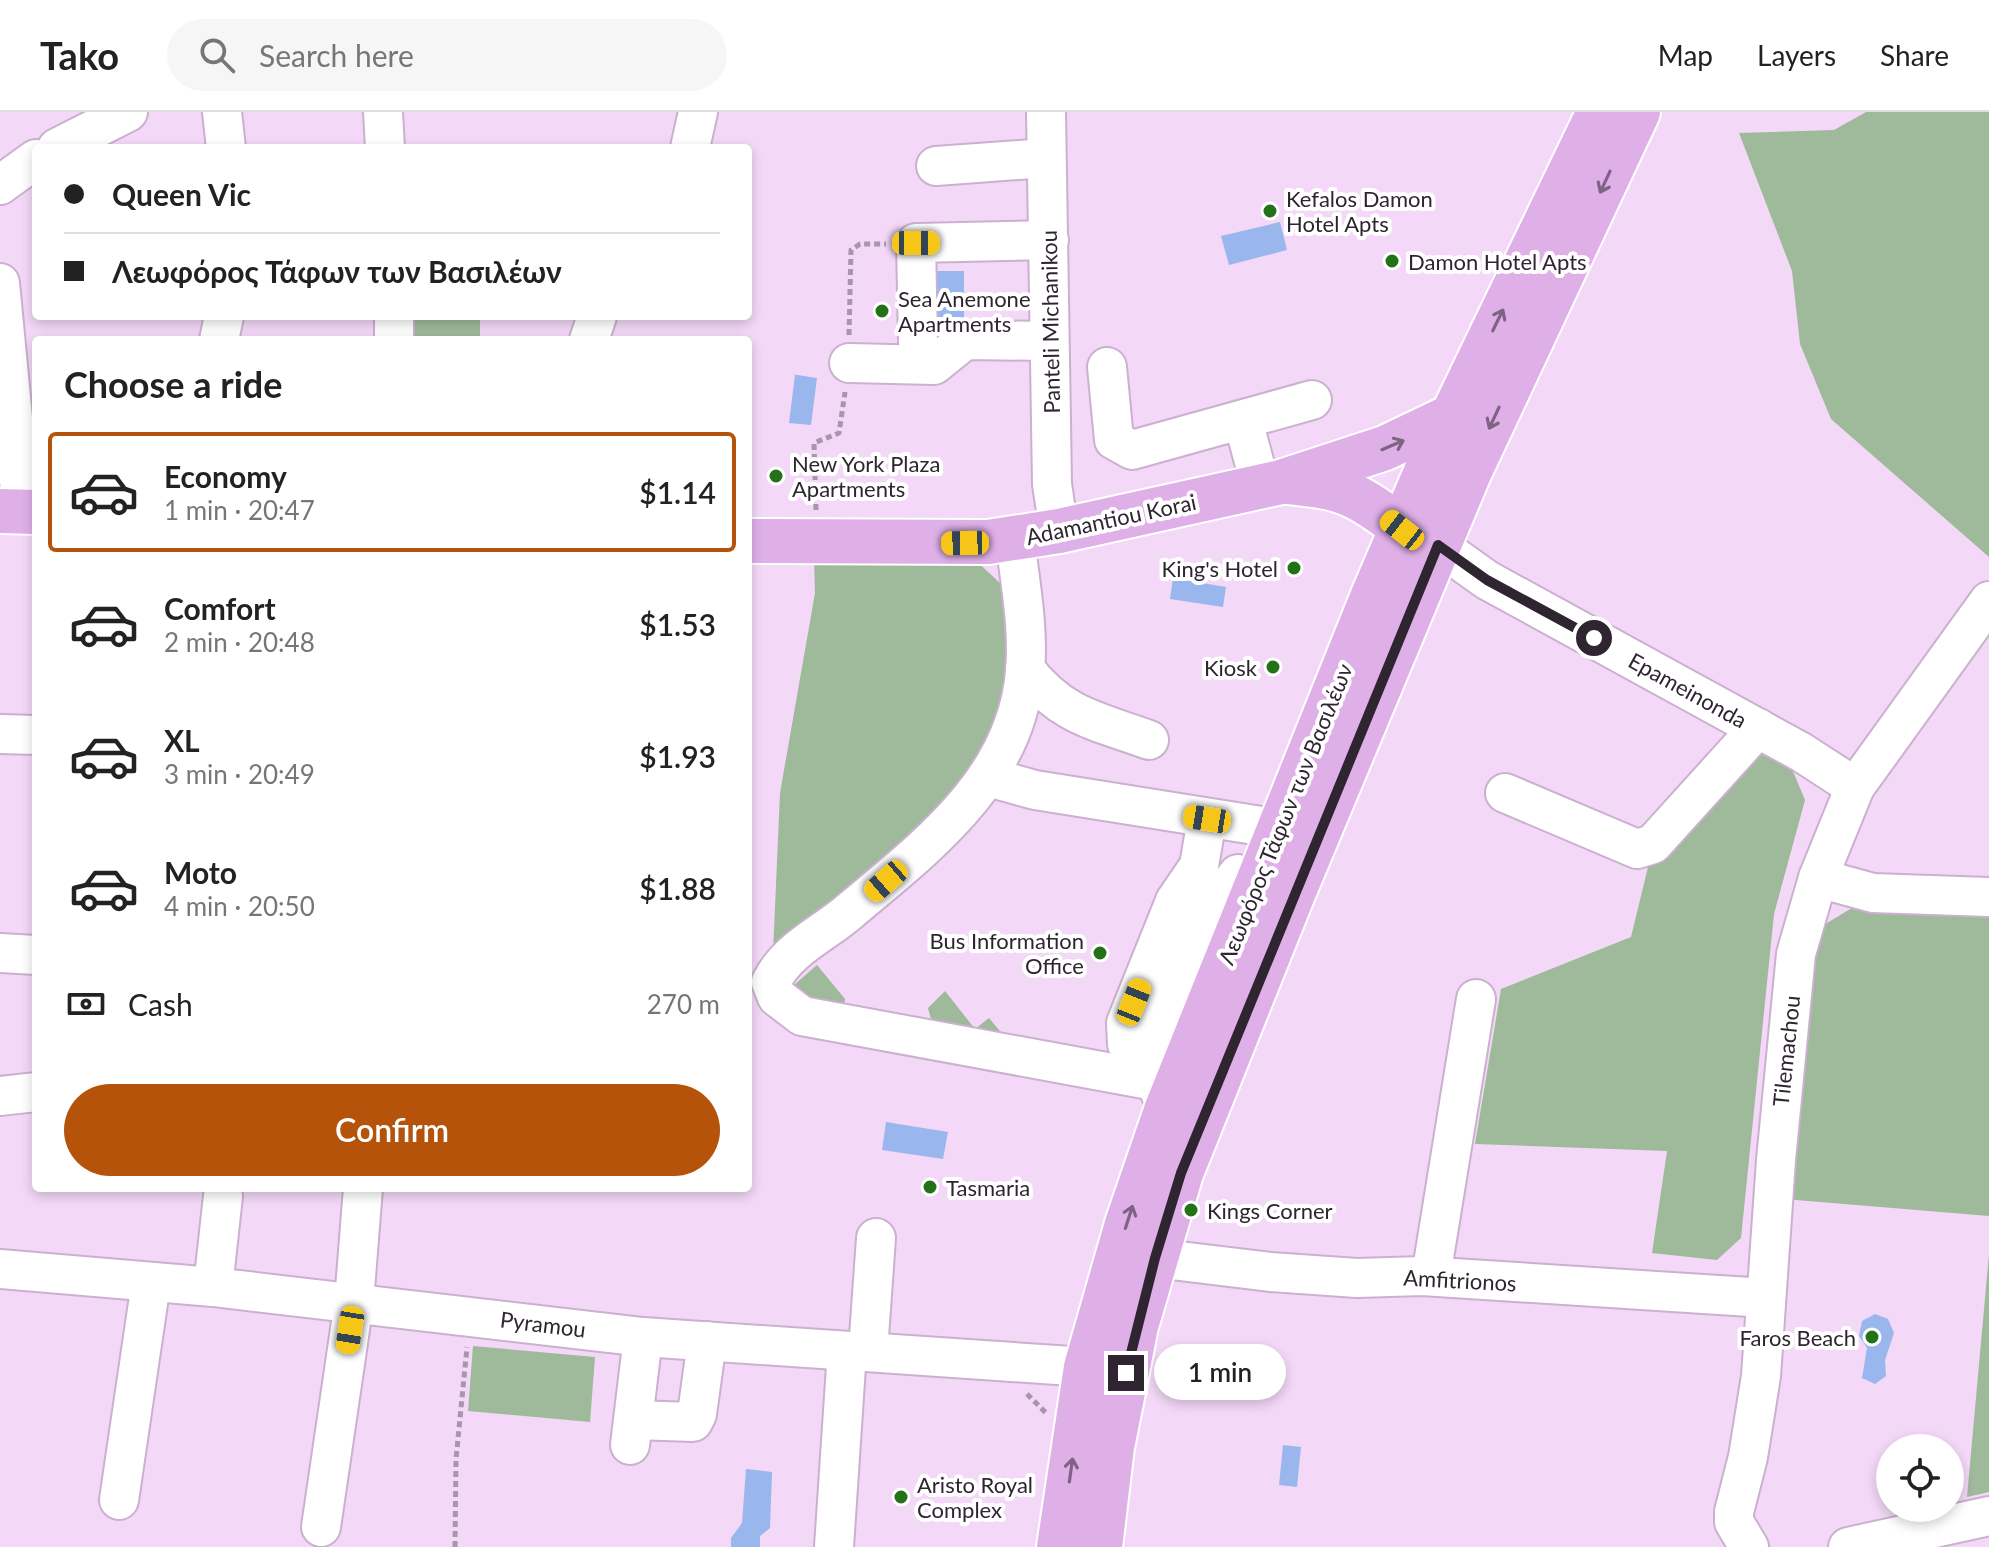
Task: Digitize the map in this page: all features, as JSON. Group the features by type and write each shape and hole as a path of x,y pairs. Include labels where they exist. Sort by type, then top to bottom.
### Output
{"main road":[{"name":"Λεωφόρος Τάφων των Βασιλέων","path":"1100,1547 1121,1396 1155,1258 1181,1173 1232,1046 1417,527 1452,416 1599,112"},
{"name":"Λεωφόρος Τάφων των Βασιλέων","path":"1059,1547 1086,1367 1161,1094 1250,875 1280,829 1417,527 1638,112"},
{"name":"Adamantiou Korai","path":"752,541 942,543 1015,539 1271,484 1385,448 1452,416"},
{"path":"1330,465 1381,483 1417,527"},
{"name":"Adamantiou Korai","path":"1271,484 1339,490 1417,527"}],"street":[{"path":"65,144 128,112"},
{"path":"222,112 226,144"},
{"path":"383,112 385,144"},
{"path":"691,144 698,112"},
{"name":"Panteli Michanikou","path":"1046,112 1052,484 1059,531"},
{"path":"936,166 1046,158"},
{"path":"0,185 32,161"},
{"path":"918,342 916,243 1049,240"},
{"path":"0,283 19,511"},
{"path":"849,363 934,365 965,340 1049,341"},
{"path":"1050,387 1107,376 1114,440 1124,448 1139,449 1312,400"},
{"path":"1243,421 1271,484"},
{"name":"Epameinonda","path":"1417,527 1487,580 1758,728 1855,787"},
{"path":"1015,539 1026,631 1023,692 988,777 947,828 845,916 760,982 802,1016 1161,1094"},
{"name":"Tilemachou","path":"1749,1547 1734,1522 1734,1512 1754,1425 1796,954 1818,878 1855,787 1989,601"},
{"path":"1025,669 1046,696 1062,708 1149,740"},
{"path":"1505,793 1637,849 1653,844 1758,728"},
{"path":"0,734 32,735"},
{"path":"988,777 1035,790 1280,829"},
{"path":"1161,1094 1127,1044 1126,1023 1175,901 1199,866 1207,819"},
{"path":"1199,866 1250,875"},
{"path":"1818,878 1873,893 1989,897"},
{"path":"0,953 32,955"},
{"path":"1431,1276 1476,999"},
{"path":"0,1096 32,1092"},
{"path":"321,1527 354,1302 363,1192"},
{"path":"213,1287 223,1196"},
{"path":"834,1547 858,1351 876,1238"},
{"name":"Amfitrionos","path":"1155,1258 1357,1278 1431,1276 1766,1298"},
{"name":"Pyramou","path":"0,1269 470,1314 643,1337 1086,1367"},
{"path":"119,1500 151,1283"},
{"path":"643,1337 632,1433 693,1422 697,1414 707,1341"},
{"path":"1848,1547 1989,1516"}],"path":[{"path":"455,1547 456,1459 470,1314"},
{"path":"1019,1388 1039,1404 1053,1428"}],"green space":[{"path":"1866,112 1989,112 1989,557 1831,419 1800,344 1792,271 1739,133 1834,130"},
{"path":"404,320 480,320 480,336 404,336"},
{"path":"973,558 1001,584 1010,673 994,735 957,804 773,953 780,793 815,593 814,559"},
{"path":"1737,743 1792,769 1805,800 1774,914 1741,1238 1717,1260 1652,1253 1667,1151 1475,1144 1501,989 1631,937 1657,830"},
{"path":"1852,908 1989,917 1989,1216 1784,1199 1817,929"},
{"path":"817,965 845,999 844,1005 805,1003 793,986"},
{"path":"945,991 975,1029 989,1018 1004,1036 932,1023 928,1008"},
{"path":"1989,1254 1989,1492 1967,1497"},
{"path":"473,1346 595,1357 590,1422 468,1411"}],"water":[{"path":"1280,222 1287,250 1229,265 1221,236"},
{"path":"934,271 964,271 964,320 934,320"},
{"path":"791,374 817,378 811,425 789,423 795,375"},
{"path":"1173,578 1226,587 1223,607 1170,599"},
{"path":"886,1122 948,1132 943,1159 882,1150"},
{"path":"1875,1314 1888,1319 1894,1333 1885,1360 1886,1376 1875,1384 1862,1378 1867,1348 1859,1336 1862,1321"},
{"path":"1283,1445 1301,1447 1297,1487 1279,1485"},
{"path":"746,1469 772,1472 770,1528 760,1536 760,1547 731,1547 731,1538 742,1523"}],"place":[{"name":"Kefalos Damon Hotel Apts","path":"1270,211"},
{"name":"Damon Hotel Apts","path":"1392,261"},
{"name":"Sea Anemone Apartments","path":"882,311"},
{"name":"New York Plaza Apartments","path":"776,476"},
{"name":"King's Hotel","path":"1294,568"},
{"name":"Kiosk","path":"1273,667"},
{"name":"Bus Information Office","path":"1100,953"},
{"name":"Tasmaria","path":"930,1187"},
{"name":"Kings Corner","path":"1191,1210"},
{"name":"Faros Beach","path":"1872,1337"},
{"name":"Aristo Royal Complex","path":"901,1497"}],"route":[{"path":"1126,1373 1136,1326 1181,1173 1438,545 1487,580 1594,638"}]}
